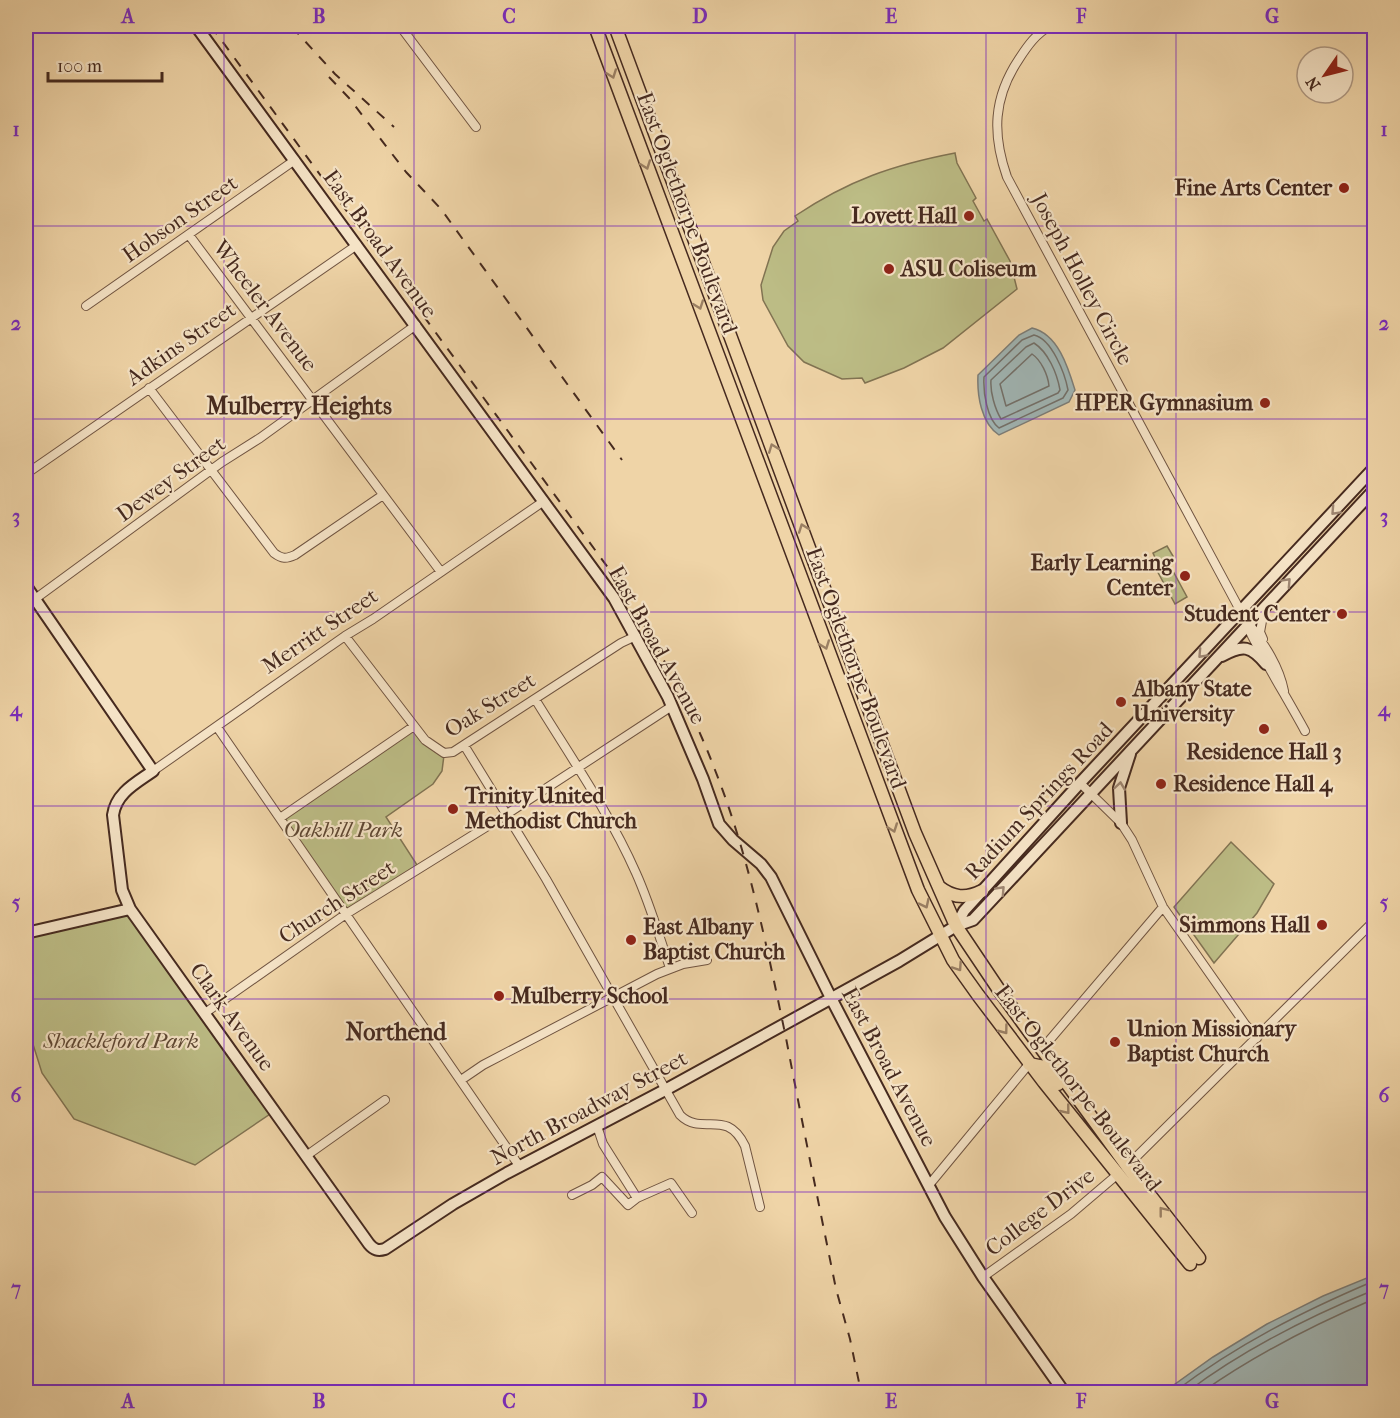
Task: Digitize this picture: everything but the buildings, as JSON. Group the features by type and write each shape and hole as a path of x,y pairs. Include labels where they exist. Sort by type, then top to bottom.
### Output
{"main road":[{"name":"East Broad Avenue","path":"196,26 614,598 672,706 719,824 771,876 831,998 945,1217 983,1277 1064,1392"},
{"name":"East Oglethorpe Boulevard","path":"595,26 904,858 941,937 963,974 1029,1064 1122,1170 1195,1261"},
{"name":"East Oglethorpe Boulevard","path":"615,26 840,633 915,833 937,885 957,926 999,990 1102,1131 1122,1170"},
{"name":"Radium Springs Road","path":"957,926 964,911 1080,783 1374,468"},
{"name":"Radium Springs Road","path":"941,937 957,926 973,920 1374,490"},
{"path":"26,586 153,771"},
{"path":"1214,661 1228,652 1247,648 1256,651 1266,664"},
{"path":"1121,823 1119,788 1132,750"},
{"name":"Merritt Street","path":"120,796 153,771"},
{"name":"Clark Avenue","path":"120,796 114,805 113,815 122,890 130,909 369,1244"},
{"path":"937,885 958,897 972,896 982,891"},
{"path":"26,933 130,909"},
{"name":"North Broadway Street","path":"369,1244 379,1251 385,1249 453,1204 941,937"},
{"path":"1029,1064 1044,1067 1102,1131"}],"street":[{"path":"400,26 476,127"},
{"name":"Joseph Holley Circle","path":"1050,26 1038,33 1024,50 1010,72 999,98 996,129 999,156 1007,177 1248,624"},
{"name":"Hobson Street","path":"86,306 295,160"},
{"name":"Wheeler Avenue","path":"189,235 441,572"},
{"name":"Adkins Street","path":"26,474 357,245"},
{"name":"Dewey Street","path":"35,599 211,470 253,443 416,325"},
{"path":"149,388 274,553 279,556 288,558 295,555 383,495"},
{"name":"Merritt Street","path":"153,771 345,636 544,501"},
{"path":"1265,605 1260,632 1279,670 1284,691"},
{"path":"1248,624 1266,646"},
{"path":"1248,624 1266,664 1284,691 1305,731"},
{"path":"345,636 414,726"},
{"name":"Oak Street","path":"280,818 414,726 424,740 444,753 453,752 621,643 636,636"},
{"path":"535,699 615,831 636,872 649,903 670,968"},
{"name":"Church Street","path":"205,1013 346,914 507,814 672,706"},
{"path":"217,727 520,1167"},
{"path":"464,745 613,995 680,1115 691,1124 728,1126 740,1137 745,1146 760,1207"},
{"path":"1080,783 1121,823 1132,840 1163,907 1257,1038"},
{"path":"1042,1049 1163,907"},
{"name":"College Drive","path":"983,1277 1071,1214 1122,1170 1374,921"},
{"path":"460,1080 483,1065 613,995 670,968 707,960"},
{"path":"929,1185 1029,1064"},
{"path":"306,1156 385,1100"},
{"path":"597,1126 603,1144 637,1198"},
{"path":"572,1196 602,1177 628,1205 637,1198 671,1183 692,1213"}],"green space":[{"name":"ASU Coliseum","path":"955,153 957,163 976,198 973,201 984,221 987,219 1010,261 1017,289 943,348 904,368 865,383 862,378 842,379 804,362 788,346 763,300 761,285 773,247 784,231 798,221 795,216 853,183 911,163"},
{"path":"1167,546 1173,556 1167,560 1187,597 1175,604 1155,567 1158,564 1153,553"},
{"name":"Oakhill Park","path":"413,729 427,744 444,755 442,771 433,784 386,817 419,868 346,913 281,818"},
{"path":"1231,842 1274,884 1257,913 1214,963 1174,907"},
{"name":"Shackleford Park","path":"129,910 273,1112 195,1165 74,1119 42,1073 26,1022 26,935"}],"water":[{"path":"1032,328 1041,331 1055,344 1065,362 1075,390 1069,402 999,435 988,423 981,408 978,375 1019,335"},
{"path":"1374,1275 1374,1392 1164,1392 1213,1357 1267,1324 1323,1296"}],"railway":[{"path":"211,26 620,584 695,722 727,803 756,903 772,970 836,1289 850,1339 861,1392"},
{"path":"292,27 335,74 394,127"},
{"path":"329,77 349,98 406,172 441,209 622,460"}],"place":[{"name":"Fine Arts Center","path":"1344,188"},
{"name":"Lovett Hall","path":"969,216"},
{"name":"ASU Coliseum","path":"889,269"},
{"name":"HPER Gymnasium","path":"1265,403"},
{"name":"Early Learning Center","path":"1185,576"},
{"name":"Student Center","path":"1342,614"},
{"name":"Albany State University","path":"1121,702"},
{"name":"Residence Hall 3","path":"1264,729"},
{"name":"Residence Hall 4","path":"1161,784"},
{"name":"Trinity United Methodist Church","path":"453,809"},
{"name":"Simmons Hall","path":"1322,925"},
{"name":"East Albany Baptist Church","path":"631,940"},
{"name":"Mulberry School","path":"499,996"},
{"name":"Union Missionary Baptist Church","path":"1115,1042"}],"district":[{"name":"Mulberry Heights","path":"299,406"},
{"name":"Northend","path":"396,1032"}]}
